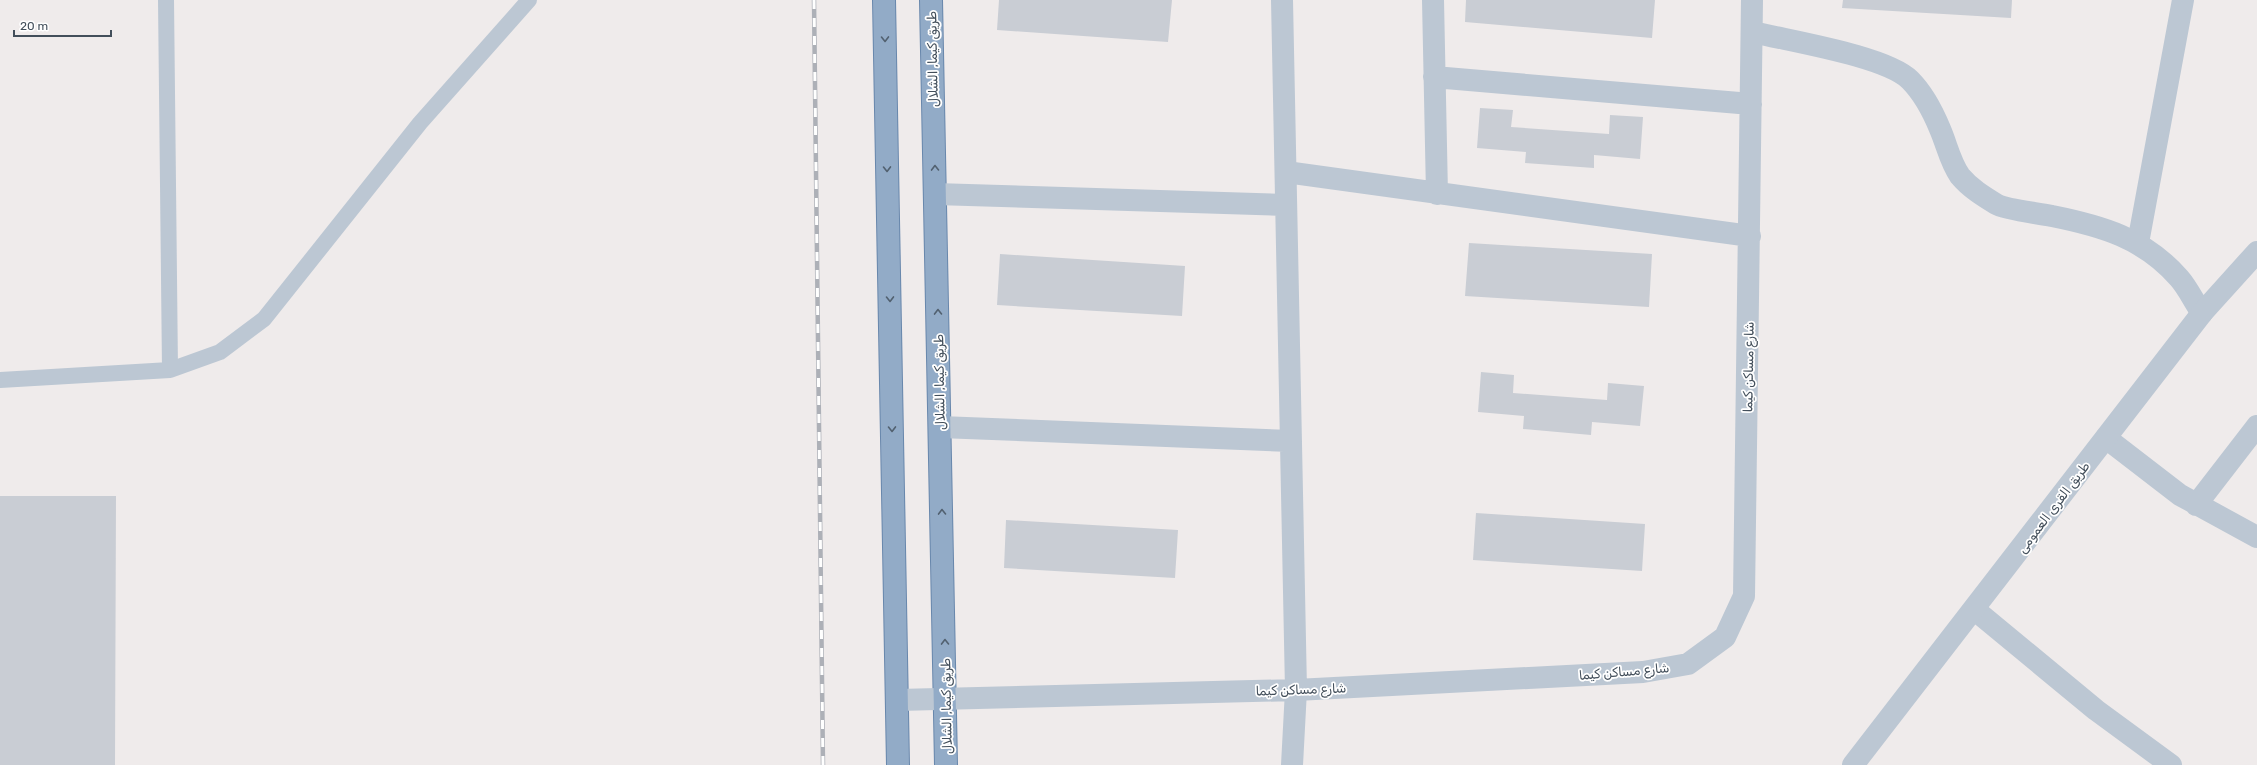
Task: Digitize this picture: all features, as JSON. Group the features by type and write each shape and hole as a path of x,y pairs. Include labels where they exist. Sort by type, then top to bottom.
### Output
{"highway":[{"path":"884,0 898,765"},
{"name":"طريق كيما, الشلال","path":"931,0 946,699 946,765"}],"street":[{"path":"1282,0 1296,690 1292,765"},
{"path":"1433,0 1437,194"},
{"name":"شارع مساكن كيما","path":"898,700 1296,690 1643,672 1688,664 1724,637 1744,596 1753,32 1752,0"},
{"path":"2138,243 2183,0"},
{"path":"1753,32 1845,54 1895,70 1910,80 1926,99 1940,129 1950,160 1960,176 1970,187 1998,205 2116,232 2138,243 2152,252 2180,278 2202,313"},
{"path":"1434,76 1751,104"},
{"path":"1286,172 1750,236"},
{"path":"935,194 1286,205"},
{"name":"طريق القرى العمومى","path":"1853,765 1979,613 2106,438 2202,313 2257,252"},
{"path":"2188,500 2257,426"},
{"path":"940,427 1291,441"},
{"path":"2106,438 2188,500 2257,537"},
{"path":"1979,613 2096,710 2171,765"}],"lane":[{"path":"166,0 170,370"},
{"path":"0,380 170,370 220,352 264,319 420,123 529,0"}],"building":[{"path":"999,0 1172,0 1168,42 997,30"},
{"path":"1466,0 1655,0 1652,38 1465,22"},
{"path":"1843,0 2012,0 2011,18 1842,8"},
{"path":"1480,108 1513,110 1511,127 1609,134 1610,115 1643,117 1640,159 1594,155 1594,168 1525,163 1526,152 1477,148"},
{"path":"1469,243 1652,254 1649,307 1465,296"},
{"path":"1000,254 1185,266 1182,316 997,305"},
{"path":"1481,372 1514,375 1513,393 1607,400 1608,383 1644,386 1640,426 1592,422 1591,435 1523,429 1524,416 1478,412"},
{"path":"0,496 116,496 115,765 0,765"},
{"path":"1476,513 1645,524 1642,571 1473,560"},
{"path":"1006,520 1178,530 1175,578 1004,568"}],"railway":[{"path":"814,0 823,765"}]}
